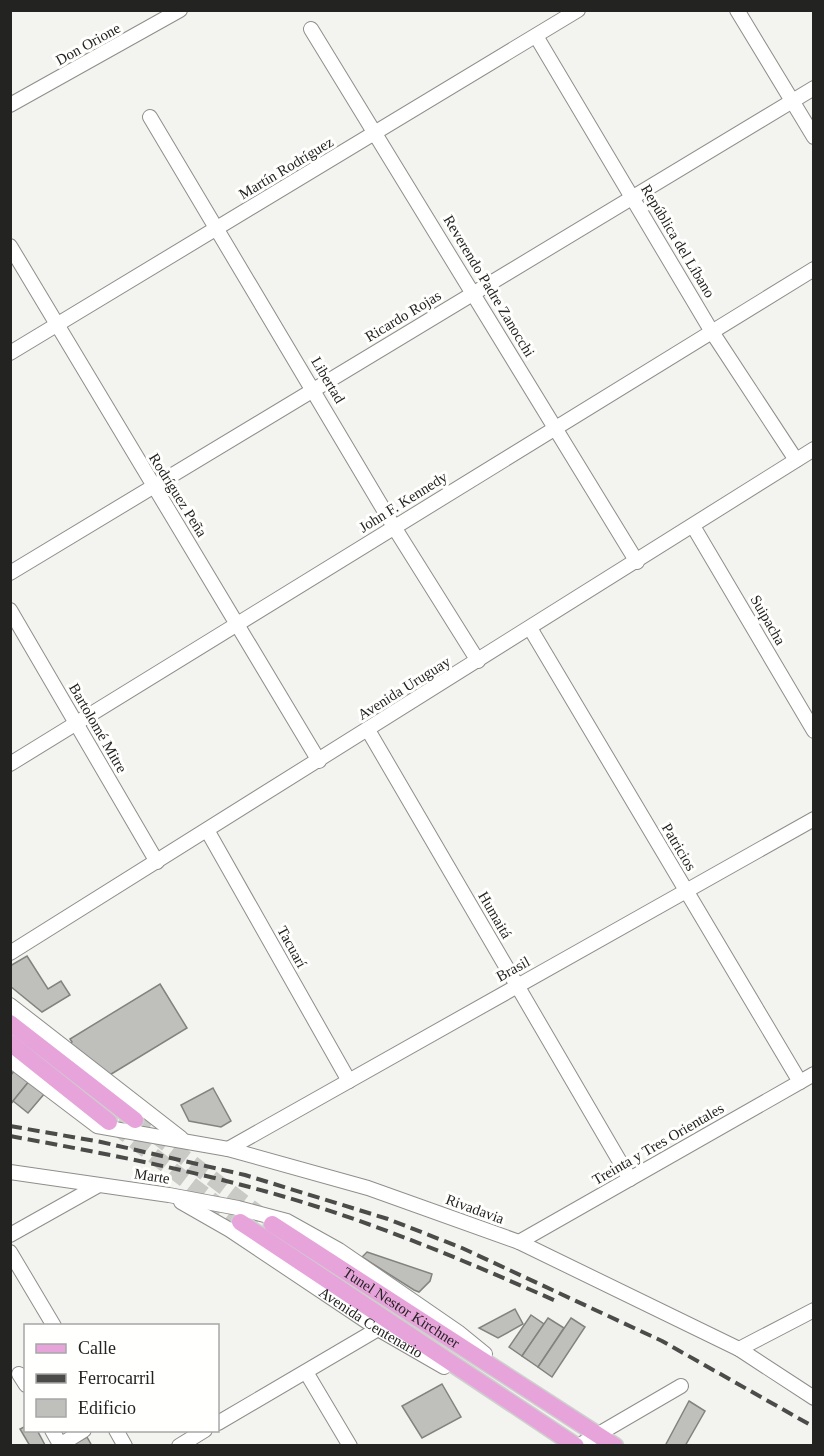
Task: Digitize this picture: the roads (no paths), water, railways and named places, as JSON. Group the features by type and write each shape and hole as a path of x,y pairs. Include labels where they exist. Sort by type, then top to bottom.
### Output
{"main road":[{"path":"10,1023 135,1120"},
{"path":"10,1043 103,1124"},
{"name":"Tunel Nestor Kirchner","path":"236,1220 512,1404"},
{"name":"Tunel Nestor Kirchner","path":"280,1222 598,1435"},
{"name":"Avenida Centenario","path":"512,1404 577,1446"},
{"path":"598,1435 615,1446"}],"street":[{"name":"Don Orione","path":"10,105 180,10"},
{"name":"Martín Rodríguez","path":"10,353 578,10"},
{"path":"737,10 813,137"},
{"name":"Reverendo Padre Zanocchi","path":"311,29 377,132 636,562"},
{"name":"República del Líbano","path":"536,36 712,332 796,460"},
{"name":"Ricardo Rojas","path":"10,573 813,88"},
{"name":"Libertad","path":"150,117 315,390 394,527 478,661"},
{"name":"Rodríguez Peña","path":"10,246 319,760"},
{"name":"John F. Kennedy","path":"10,764 813,269"},
{"name":"Avenida Uruguay","path":"10,953 636,562 813,448"},
{"name":"Suipacha","path":"693,526 813,731"},
{"name":"Bartolomé Mitre","path":"10,610 157,862"},
{"name":"Patricios","path":"530,628 800,1082"},
{"name":"Humaitá","path":"368,730 630,1179"},
{"name":"Brasil","path":"228,1149 813,819"},
{"name":"Tacuarí","path":"207,830 349,1081"},
{"path":"10,1005 183,1139"},
{"path":"10,1059 103,1124"},
{"name":"Treinta y Tres Orientales","path":"519,1242 813,1074"},
{"name":"Rivadavia","path":"103,1124 228,1149 368,1188 519,1242 739,1349 813,1398"},
{"name":"Marte","path":"10,1172 169,1195 236,1220 280,1222"},
{"path":"10,1235 99,1185"},
{"name":"Avenida Centenario","path":"169,1195 236,1220 378,1329 512,1404"},
{"path":"10,1252 53,1324"},
{"path":"739,1349 813,1310"},
{"path":"219,1422 378,1329"},
{"path":"306,1372 350,1446"},
{"path":"577,1446 681,1386"},
{"path":"53,1432 61,1445 82,1432"},
{"path":"117,1432 125,1446"},
{"path":"179,1446 203,1432"}],"tunnel":[{"path":"135,1120 262,1216"},
{"path":"115,1126 240,1222"}],"railway":[{"path":"10,1126 101,1142 245,1175 388,1219 462,1248 662,1341 814,1427"},
{"path":"10,1136 166,1167 242,1185 318,1207 408,1239 556,1301"}]}
